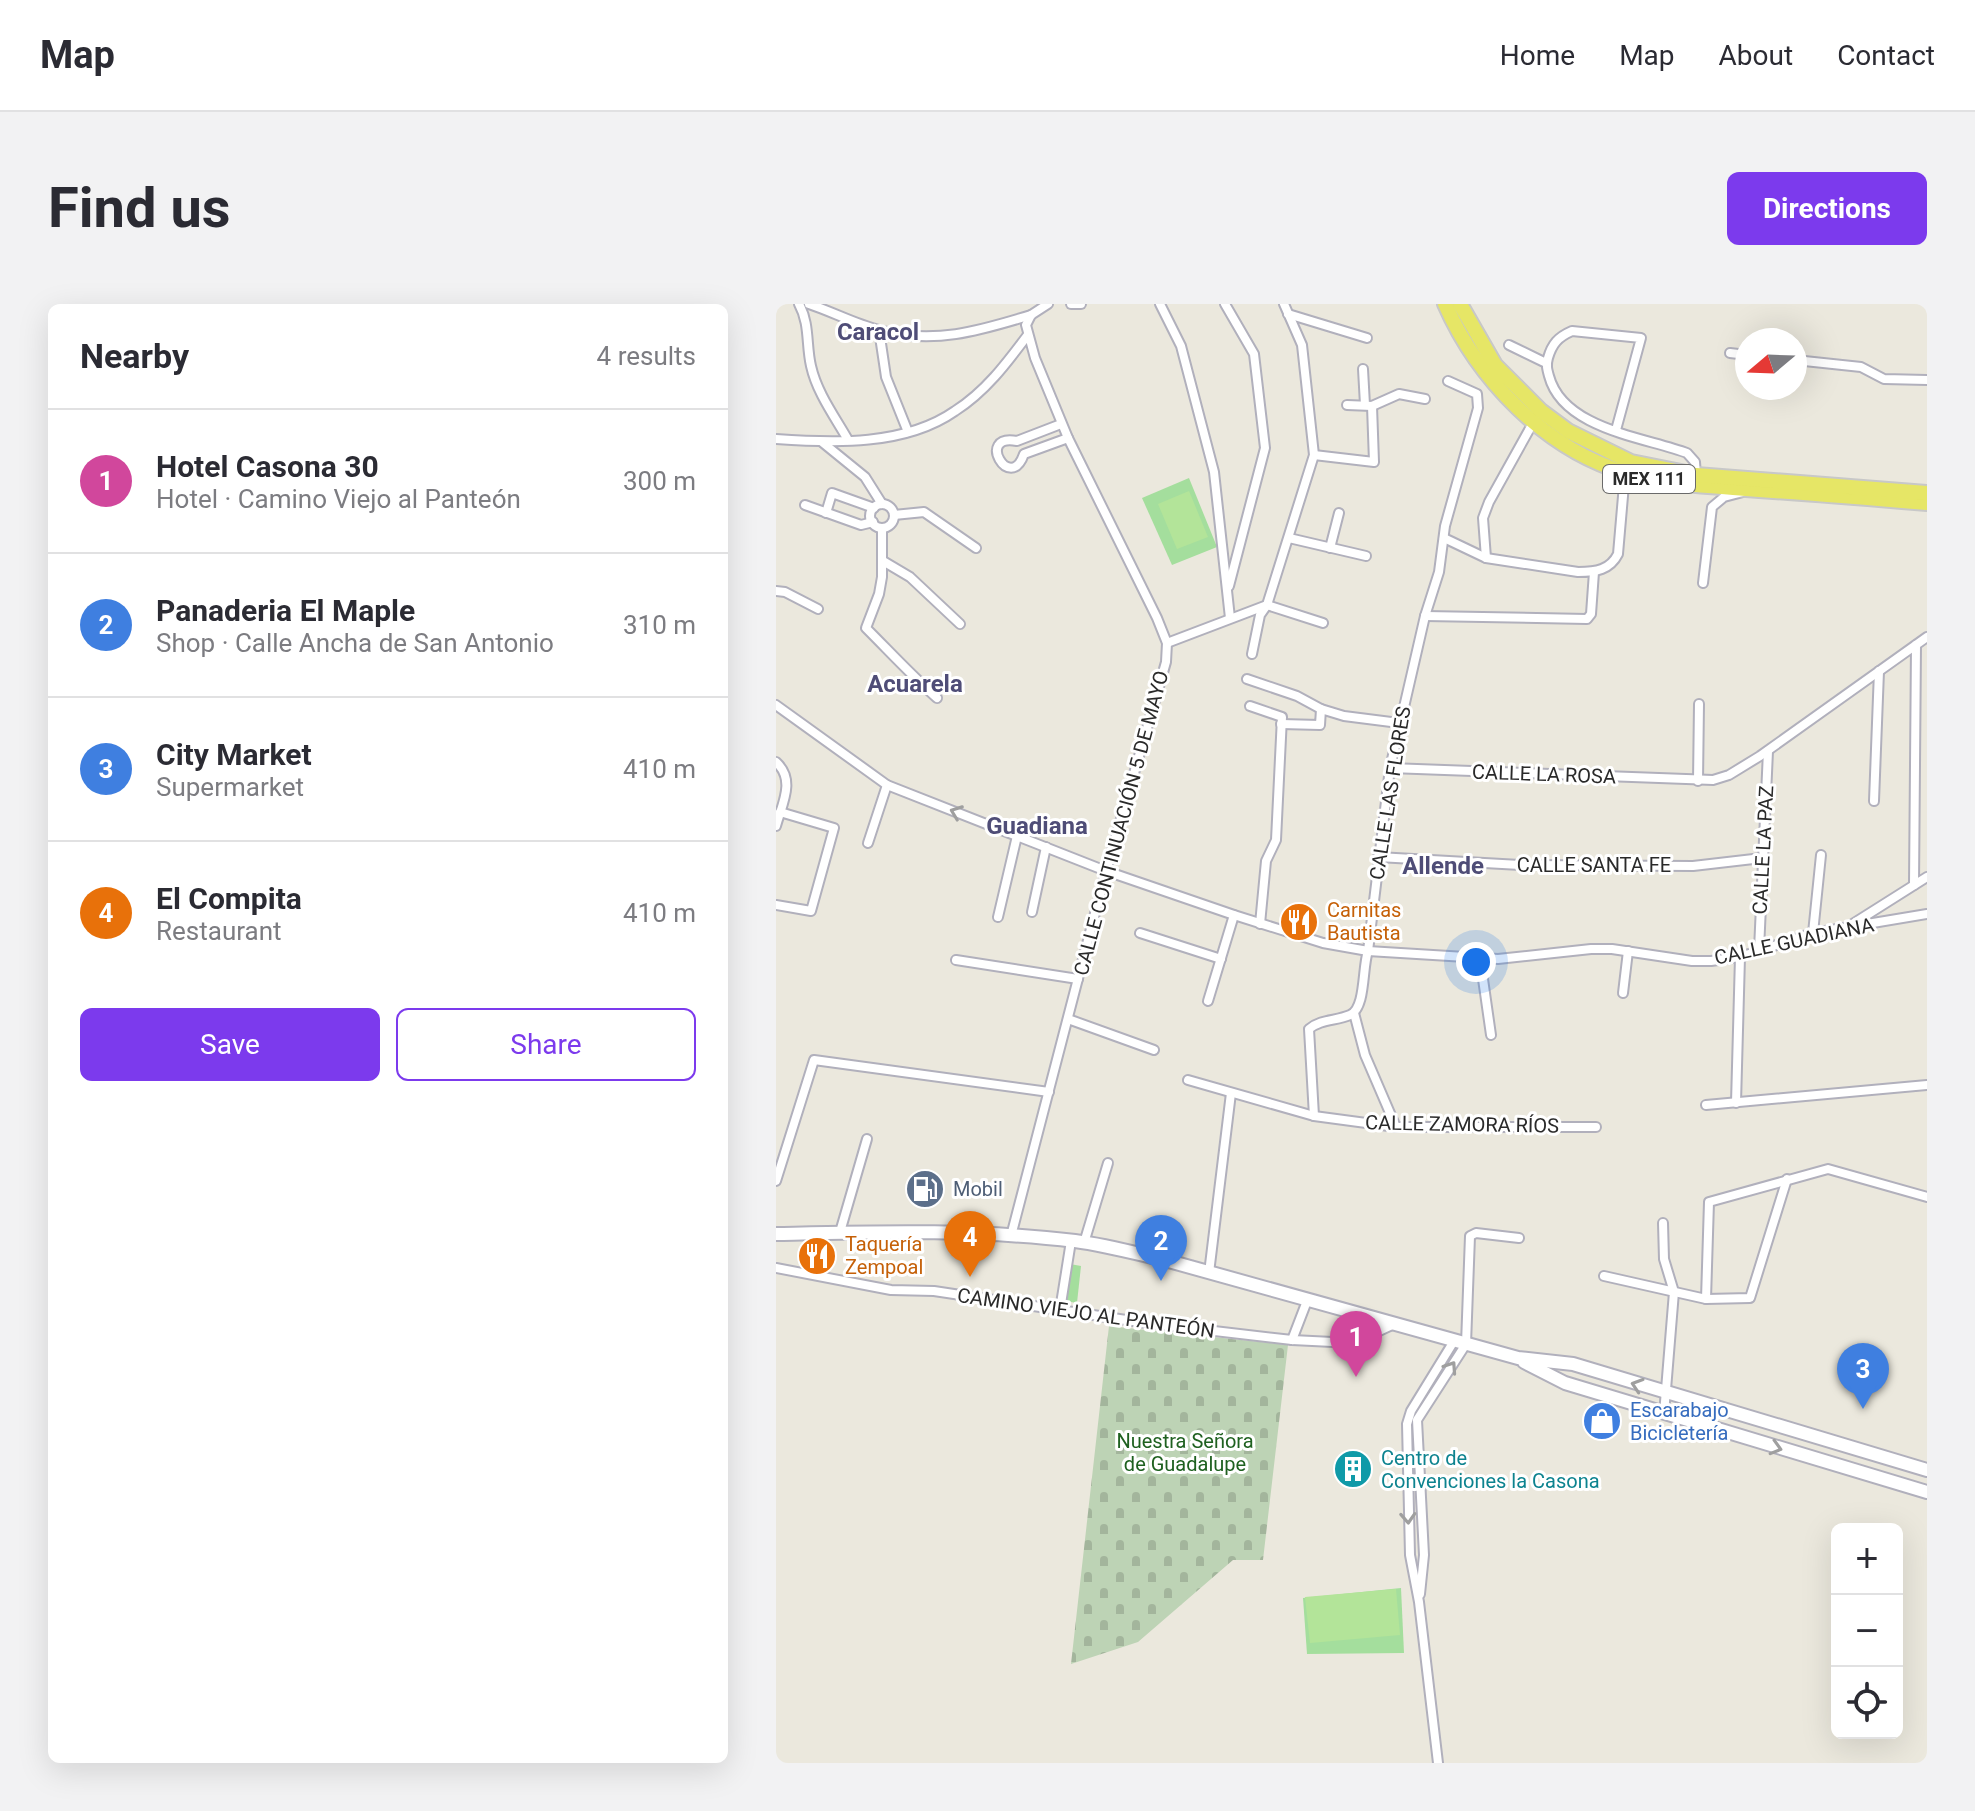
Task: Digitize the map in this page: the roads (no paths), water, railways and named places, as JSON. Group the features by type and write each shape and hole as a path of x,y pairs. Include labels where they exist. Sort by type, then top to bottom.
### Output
{"main road":[{"name":"MEX 111","path":"1445,304 1456,328 1495,386 1534,421 1578,452 1625,473 1661,482 1927,503"},
{"name":"MEX 111","path":"1460,304 1495,365 1541,411 1568,431 1631,462 1696,475 1927,493"},
{"path":"776,1234 840,1232 1011,1236 1078,1242 1165,1260 1518,1358 1573,1364 1927,1470"},
{"path":"1518,1358 1565,1383 1927,1492"},
{"path":"1748,1439 1753,1418"}],"street":[{"path":"799,304 807,326 810,363 816,382 848,440"},
{"path":"809,304 879,330 902,335 948,337 1031,315 1042,306"},
{"path":"822,308 832,304"},
{"path":"1071,304 1081,304"},
{"path":"1160,304 1181,346 1214,472 1230,618"},
{"path":"1225,304 1254,354 1265,448 1228,592"},
{"path":"1252,654 1260,615 1267,605 1314,455 1302,345 1284,304"},
{"path":"1288,314 1367,338"},
{"path":"776,439 848,440 908,432 945,417 991,382 1027,336 1026,325 1031,315"},
{"path":"879,330 886,377 908,432"},
{"path":"1616,430 1641,338 1572,331 1562,335 1553,343 1546,363 1552,385 1571,407 1588,419 1642,441 1687,453 1695,462 1696,475"},
{"name":"CALLE CONTINUACIÓN 5 DE MAYO","path":"1011,1236 1106,871 1166,662 1167,643 1061,424 1027,336"},
{"path":"1509,345 1546,363"},
{"path":"1730,353 1735,354"},
{"path":"1807,361 1861,367 1884,379 1927,380"},
{"path":"1314,455 1374,462 1363,369"},
{"name":"CALLE LAS FLORES","path":"1354,1013 1360,1006 1390,768 1399,723 1478,408 1477,394 1448,381"},
{"path":"1347,405 1368,406 1399,394 1425,399"},
{"path":"1486,558 1483,518 1534,421"},
{"path":"1061,424 1017,441 1009,439 1001,442 996,457 1007,467 1015,466 1024,454 1068,438"},
{"path":"822,442 865,477 878,506"},
{"path":"1444,538 1486,558 1594,572 1606,568 1618,554 1625,473"},
{"path":"1703,583 1712,507 1724,497 1753,489"},
{"path":"826,513 832,493 890,507 894,515 891,524 882,528"},
{"path":"805,505 861,525 873,522"},
{"path":"878,506 871,517 882,528"},
{"path":"894,515 924,512 976,548"},
{"path":"1330,548 1339,513"},
{"path":"882,528 883,561 879,594 866,628 937,698"},
{"path":"1289,538 1366,556"},
{"path":"883,561 910,577 960,624"},
{"path":"1425,616 1587,619 1591,614 1594,572"},
{"path":"776,591 785,592 818,609"},
{"path":"1167,643 1267,605 1323,623"},
{"name":"CALLE LA ROSA","path":"1390,768 1698,781 1729,775 1768,751 1927,637"},
{"path":"1914,885 1916,645"},
{"path":"1874,801 1879,671"},
{"path":"1247,679 1344,716 1399,723"},
{"path":"1698,781 1699,704"},
{"name":"CALLE GUADIANA","path":"776,705 887,785 1106,871 1323,943 1368,951 1480,958 1528,957 1591,949 1692,961 1740,957 1813,933 1927,914"},
{"path":"1250,706 1281,721 1320,725 1321,709"},
{"path":"1260,924 1266,861 1276,840 1281,721"},
{"name":"CALLE LA PAZ","path":"1759,950 1768,751"},
{"path":"776,762 785,770 788,784 776,826"},
{"path":"868,843 887,785"},
{"path":"776,905 811,911 834,828 780,812"},
{"path":"998,917 1017,836"},
{"path":"1032,912 1046,847"},
{"path":"1813,933 1821,855"},
{"name":"CALLE SANTA FE","path":"1378,857 1520,865 1693,866 1762,858"},
{"path":"1847,927 1927,877"},
{"path":"1208,1001 1234,915"},
{"path":"1140,933 1221,959"},
{"path":"1623,993 1628,951"},
{"path":"1736,1103 1740,957"},
{"path":"1480,958 1491,1035"},
{"path":"956,960 1078,979"},
{"path":"1314,1116 1309,1029 1317,1023 1354,1013 1365,1055 1396,1127"},
{"path":"1068,1019 1154,1050"},
{"path":"776,1181 814,1060 1049,1092"},
{"name":"CALLE ZAMORA RÍOS","path":"1188,1080 1314,1116 1396,1127 1596,1127"},
{"path":"1706,1105 1927,1085"},
{"path":"1209,1273 1231,1093"},
{"path":"840,1232 867,1139"},
{"path":"1060,1310 1078,1242 1108,1163"},
{"path":"1706,1299 1709,1202 1828,1169 1927,1197"},
{"path":"1604,1276 1706,1299 1750,1298 1787,1179"},
{"path":"1663,1223 1664,1259 1674,1292 1664,1414"},
{"path":"1419,1602 1424,1555 1417,1420 1460,1342 1470,1236 1476,1233 1519,1238"},
{"name":"CAMINO VIEJO AL PANTEÓN","path":"776,1268 891,1290 934,1291 1292,1340 1353,1343 1394,1324"},
{"path":"1292,1340 1307,1301"},
{"path":"1438,1763 1419,1602 1410,1555 1407,1424 1411,1411 1460,1342"}],"place":[{"name":"Carnitas Bautista","path":"1299,922"},
{"name":"Mobil","path":"925,1189"},
{"name":"Taquería Zempoal","path":"817,1256"},
{"name":"El Compita","path":"970,1277"},
{"name":"Panaderia El Maple","path":"1161,1281"},
{"name":"Hotel Casona 30","path":"1356,1377"},
{"name":"City Market","path":"1863,1409"},
{"name":"Escarabajo Bicicletería","path":"1602,1421"},
{"name":"Centro de Convenciones la Casona","path":"1353,1469"}],"district":[{"name":"Caracol","path":"878,332"},
{"name":"Acuarela","path":"915,684"},
{"name":"Guadiana","path":"1037,826"},
{"name":"Allende","path":"1443,866"}],"park label":[{"name":"Nuestra Señora de Guadalupe","path":"1185,1452"}]}
